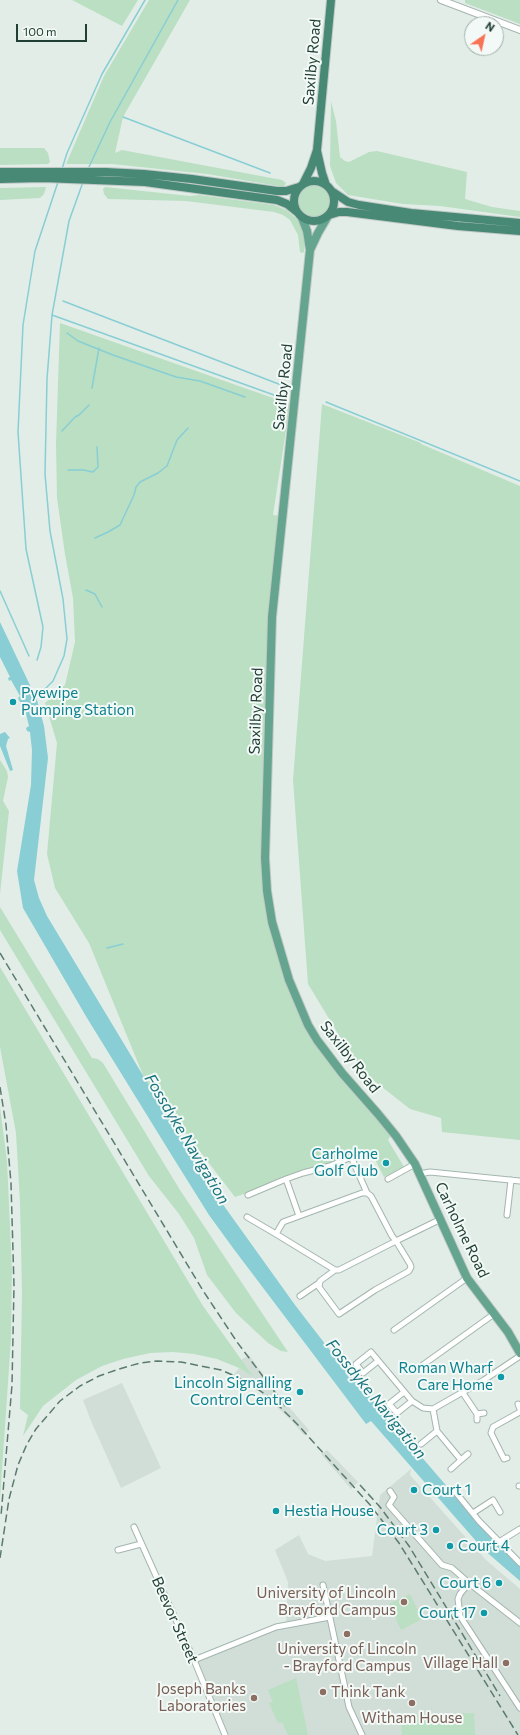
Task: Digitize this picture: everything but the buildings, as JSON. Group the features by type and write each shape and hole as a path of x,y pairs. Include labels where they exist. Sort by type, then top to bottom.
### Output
{"highway":[{"name":"Saxilby Road","path":"301,186 311,168 317,150 331,0"},
{"name":"Saxilby Road","path":"317,150 326,185"},
{"path":"0,172 43,175 192,179 277,191 286,191 314,181 326,185 333,192 348,202 359,205 411,213 520,223"},
{"path":"0,180 43,175"},
{"path":"105,176 271,199 282,202 299,215 315,222 321,221 339,212 347,212 458,226 520,231"},
{"path":"299,215 294,201 295,194 301,186"},
{"path":"329,216 334,206 333,192"}],"main road":[{"name":"Saxilby Road","path":"299,215 307,231 310,250 292,440 274,590 265,846 266,879 272,922 276,938 289,980 302,1012 317,1040 337,1067 396,1136"},
{"name":"Saxilby Road","path":"310,250 318,232 329,216"},
{"name":"Carholme Road","path":"396,1136 415,1164 439,1220 467,1278 508,1332 520,1355"}],"street":[{"path":"441,0 520,30"},
{"path":"248,1195 286,1179 330,1166 349,1158 354,1161 367,1193 411,1266 409,1271 374,1290 339,1314 319,1287 319,1283"},
{"path":"388,1179 415,1164"},
{"path":"420,1174 430,1172 520,1181"},
{"path":"286,1179 299,1216"},
{"path":"507,1214 511,1180"},
{"path":"276,1234 283,1222 362,1193 367,1193"},
{"path":"247,1217 335,1270"},
{"path":"300,1296 335,1270 339,1270 439,1220"},
{"path":"394,1330 467,1278"},
{"path":"420,1367 494,1314"},
{"path":"378,1360 412,1401 423,1408 433,1409 464,1393 520,1355"},
{"path":"404,1392 389,1404 397,1414 412,1401"},
{"path":"464,1393 477,1414 477,1420"},
{"path":"507,1458 504,1459 491,1433 493,1427 519,1408"},
{"path":"433,1409 437,1431 462,1460"},
{"path":"477,1414 484,1413"},
{"path":"421,1444 437,1431"},
{"path":"451,1469 468,1454"},
{"path":"453,1489 479,1521 520,1563"},
{"path":"390,1491 394,1497 389,1504 442,1565 452,1568 520,1623"},
{"path":"473,1513 493,1500 500,1512"},
{"name":"Beevor Street","path":"134,1527 194,1660 225,1735"},
{"path":"499,1542 520,1529"},
{"path":"118,1550 141,1544"},
{"path":"469,1583 458,1599 460,1616 520,1708"},
{"path":"324,1585 349,1708 362,1735"},
{"path":"194,1660 276,1627 330,1617"}],"shaded area":[{"path":"249,1355 276,1392 309,1430 304,1435 290,1419 260,1392 232,1377 239,1368 252,1375 241,1360"},
{"path":"122,1383 161,1468 121,1488 83,1400"},
{"path":"327,1450 358,1482 351,1489 321,1454"},
{"name":"University of Lincoln - Brayford Campus","path":"411,1469 410,1475 486,1560 520,1589 520,1735 225,1735 194,1661 286,1625 288,1582 275,1550 299,1535 308,1554 325,1561 372,1556 380,1495"}],"green space":[{"path":"72,0 138,0 122,26"},
{"path":"149,0 190,0 123,117 115,153 122,150 282,180 286,183 284,187 207,174 112,164 66,164 104,76"},
{"path":"465,0 520,0 520,24 504,18 504,16 499,16 465,3"},
{"path":"331,101 336,121 340,157 345,161 349,162 369,152 377,151 467,172 465,199 492,207 520,211 520,217 440,206 403,204 348,195 336,183 330,166"},
{"path":"0,148 44,148 48,153 50,162 48,164 0,165"},
{"path":"314,185 325,190 330,201 325,212 314,217 303,212 298,201 303,190"},
{"path":"46,187 44,194 40,198 0,200 0,188"},
{"path":"105,187 190,196 199,195 274,205 286,210 299,221 305,236 304,252 300,252 298,235 290,220 283,215 274,212 186,201 108,199 104,194 103,189"},
{"name":"Carholme Golf Club","path":"60,323 290,404 273,515 281,516 269,666 265,895 304,1022 319,1050 335,1071 391,1135 388,1140 404,1167 384,1177 371,1152 362,1153 235,1197 145,1080 89,943 55,888 47,854 57,743 45,703 65,685 75,642 73,598 57,498 56,444"},
{"path":"322,404 421,443 520,486 520,1140 442,1132 441,1118 410,1109 368,1076 348,1050 308,984 293,780"},
{"path":"0,760 7,771 8,777 3,801 9,811 0,894"},
{"path":"0,907 92,1058 98,1059 103,1063 180,1190 288,1352 281,1351 268,1343 236,1313 207,1275 194,1238 179,1214 149,1176 0,930"},
{"path":"0,967 203,1306 253,1376 239,1368 217,1359 194,1354 173,1352 150,1353 123,1359 102,1366 76,1380 43,1406 23,1436 28,1415 20,1409 22,1292 20,1202 16,1133 0,1047"},
{"path":"0,1107 7,1161 12,1270 11,1339 0,1499"},
{"path":"410,1594 422,1619 401,1630 389,1604"},
{"path":"296,1678 308,1735 288,1735 282,1722 278,1723 269,1703 273,1702 268,1690"},
{"path":"474,1713 475,1735 402,1735 401,1716"}],"water":[{"path":"0,622 37,700 44,726 48,758 34,880 39,898 47,916 209,1185 295,1305 329,1349 486,1532 520,1565 520,1581 483,1549 371,1421 366,1424 233,1248 209,1215 174,1159 87,1018 23,908 17,871 31,785 32,750 30,732 27,731 26,728 29,726 23,702 20,702 18,698 20,696 11,680 9,681 8,678 10,677 0,657"},
{"path":"5,732 10,738 8,739 6,746 13,770 10,771 0,746 0,734"}],"waterway":[{"path":"62,169 67,153 102,74 145,0"},
{"path":"88,169 110,122 178,0"},
{"path":"123,117 270,173"},
{"path":"37,660 41,647 43,627 26,549 18,432 23,325 35,251 58,182"},
{"path":"32,693 45,689 53,681 64,656 67,639 63,599 50,531 45,474 47,379 52,315 69,221 83,182"},
{"path":"63,301 289,388"},
{"path":"52,315 285,399"},
{"path":"67,333 78,341 113,355 176,377 200,381 245,397"},
{"path":"92,388 99,348"},
{"path":"326,402 520,481"},
{"path":"62,431 89,405"},
{"path":"95,538 120,525 134,495 136,487 140,482 158,473 167,466 177,440 188,428"},
{"path":"68,470 94,471 98,467 97,447"},
{"path":"86,590 95,594 102,607"},
{"path":"0,591 29,656"},
{"path":"107,948 123,944"}],"railway":[{"path":"0,953 202,1289 237,1342 286,1407"},
{"path":"0,1087 6,1125 11,1183 14,1286 12,1385 1,1516"},
{"path":"0,1558 9,1499 18,1465 27,1444 36,1429 60,1401 80,1386 99,1376 140,1363 157,1361 181,1362 221,1370 246,1381 272,1399 298,1425 371,1506 399,1543 518,1735"},
{"path":"360,1485 380,1507 409,1546 500,1696"}],"place":[{"name":"Pyewipe Pumping Station","path":"13,702"},
{"name":"Carholme Golf Club","path":"386,1163"},
{"name":"Roman Wharf Care Home","path":"501,1377"},
{"name":"Lincoln Signalling Control Centre","path":"300,1392"},
{"name":"Court 1","path":"414,1490"},
{"name":"Hestia House","path":"276,1511"},
{"name":"Court 3","path":"436,1530"},
{"name":"Court 4","path":"450,1546"},
{"name":"Court 6","path":"499,1583"},
{"name":"University of Lincoln Brayford Campus","path":"404,1602"},
{"name":"Court 17","path":"484,1613"},
{"name":"University of Lincoln - Brayford Campus","path":"347,1634"},
{"name":"Village Hall","path":"506,1663"},
{"name":"Think Tank","path":"323,1692"},
{"name":"Joseph Banks Laboratories","path":"254,1698"},
{"name":"Witham House","path":"412,1703"}],"water label":[{"name":"Fossdyke Navigation","path":"187,1139"},
{"name":"Fossdyke Navigation","path":"376,1399"}]}
